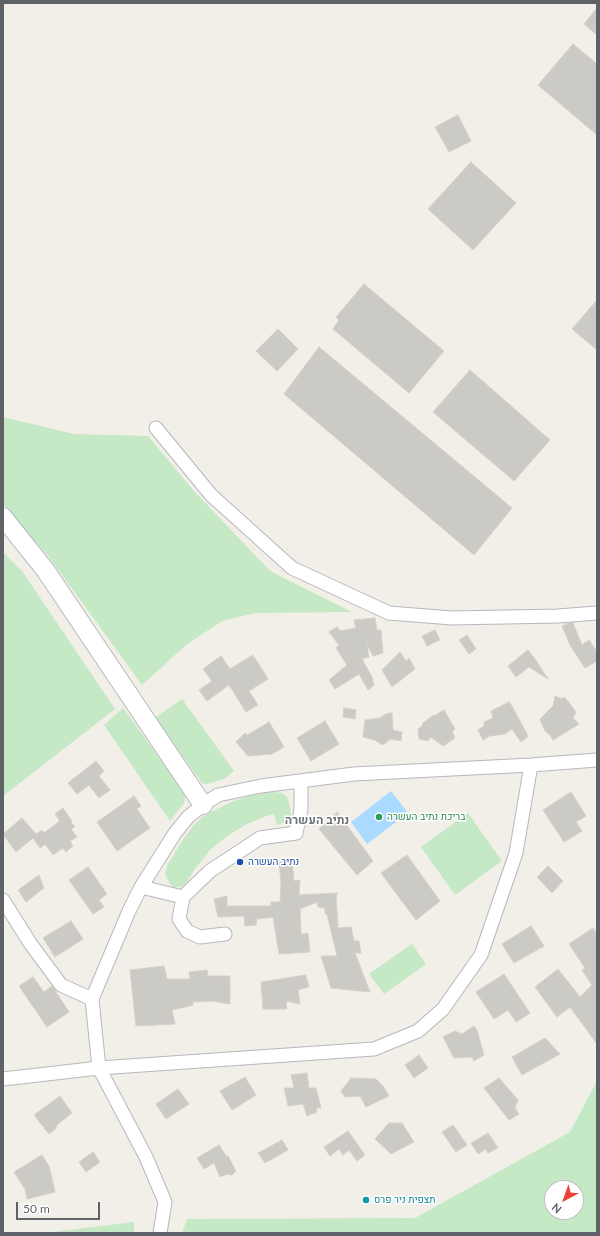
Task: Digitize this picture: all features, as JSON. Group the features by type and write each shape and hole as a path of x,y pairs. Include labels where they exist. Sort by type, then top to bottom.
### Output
{"street":[{"path":"156,428 211,495 292,568 389,613 452,618 558,616 597,613"},
{"path":"3,517 46,571 203,805"},
{"path":"160,1233 165,1202 146,1157 99,1068 92,999 129,912 142,887 174,833 188,817 218,795 261,786 354,774 597,760"},
{"path":"3,1079 99,1068 374,1049 418,1031 443,1009 481,955 516,854 531,765"},
{"path":"225,934 200,937 186,931 179,919 183,898 210,871 260,838 296,833 300,810 301,781"},
{"path":"142,887 183,898"},
{"path":"3,900 30,943 61,985 92,999"}],"green space":[{"path":"3,417 74,434 148,436 194,491 270,571 352,612 255,613 222,621 186,645 142,685 49,557 3,504"},
{"path":"3,552 22,571 115,709 3,796"},
{"path":"182,699 234,771 227,777 206,784 202,783 155,718"},
{"path":"123,708 183,791 185,797 184,803 170,821 104,725"},
{"path":"273,792 282,793 287,797 290,806 291,815 283,823 277,825 274,814 245,825 226,837 210,850 194,870 187,882 181,887 174,887 170,884 165,874 168,864 193,826 204,816 234,801 249,796"},
{"path":"468,813 502,861 455,895 421,847"},
{"path":"412,944 426,964 384,994 369,974"},
{"path":"597,1081 597,1233 182,1233 187,1219 415,1218 570,1132"},
{"path":"134,1222 134,1233 45,1233"}],"water":[{"name":"בריכת נתיב העשרה","path":"391,791 408,813 367,844 351,822"}],"building":[{"path":"597,8 597,35 584,24"},
{"path":"573,44 597,64 597,135 538,85"},
{"path":"458,115 471,141 449,152 435,127"},
{"path":"471,162 516,203 473,250 428,209"},
{"path":"364,284 444,351 409,393 333,329 339,320 336,317"},
{"path":"597,300 597,350 572,329"},
{"path":"278,329 298,349 277,371 256,351"},
{"path":"319,347 512,508 474,555 284,394"},
{"path":"470,370 550,440 514,481 433,412"},
{"path":"375,618 377,630 381,630 383,653 373,656 367,644 369,657 362,659 372,677 374,685 368,690 359,674 335,689 329,680 347,665 336,648 339,645 329,632 337,627 340,631 356,628 354,620"},
{"path":"573,623 582,645 589,640 597,652 597,661 585,668 570,645 562,626"},
{"path":"435,630 440,640 427,646 422,636"},
{"path":"467,635 476,649 469,654 459,640"},
{"path":"528,650 548,679 529,667 516,677 508,666"},
{"path":"400,652 406,661 409,658 415,669 392,687 382,670"},
{"path":"253,655 268,679 249,691 258,705 246,712 229,685 207,701 199,690 212,681 203,669 221,656 230,669"},
{"path":"555,696 562,699 564,697 567,700 576,712 573,718 579,724 553,740 545,731 540,719 553,706"},
{"path":"509,702 528,736 521,742 512,729 505,734 490,736 483,740 478,730 484,726 484,722 493,718 491,711"},
{"path":"344,708 356,710 355,719 343,717"},
{"path":"444,710 455,729 452,732 455,738 443,746 431,737 428,741 419,739 418,729 423,723"},
{"path":"392,713 393,730 402,732 401,741 390,739 383,745 375,740 363,737 365,720 380,718 386,714"},
{"path":"325,721 339,744 311,761 297,738"},
{"path":"269,722 284,747 272,754 248,756 236,742 245,733 247,735"},
{"path":"96,761 104,771 99,776 110,790 99,798 89,785 77,794 68,783"},
{"path":"571,792 586,816 576,822 582,831 564,842 543,810"},
{"path":"134,796 141,806 137,809 150,828 117,851 97,822"},
{"path":"63,808 75,827 71,829 77,837 70,841 73,846 66,852 63,848 53,855 45,844 40,848 33,838 16,852 3,834 22,818 36,834 42,830 44,833 60,821 55,814"},
{"path":"337,812 373,861 357,875 319,829"},
{"path":"407,855 440,901 416,920 381,873"},
{"path":"292,861 294,881 300,880 299,895 337,893 338,928 351,927 354,941 359,941 361,953 355,953 370,992 331,988 321,956 337,956 327,914 325,914 325,908 318,907 317,902 300,909 301,934 308,933 310,952 279,954 273,917 257,919 256,925 245,926 244,916 218,917 214,899 227,896 227,906 271,906 271,902 280,902 281,882 279,862"},
{"path":"548,866 563,881 552,893 537,877"},
{"path":"88,867 107,894 99,900 104,907 93,914 69,880"},
{"path":"39,875 44,888 26,902 18,890"},
{"path":"71,921 83,939 55,957 43,938"},
{"path":"531,926 544,946 514,963 502,944"},
{"path":"593,928 597,934 597,1044 570,1007 557,1017 535,987 558,969 580,997 592,985 582,970 585,968 569,944"},
{"path":"164,966 167,979 190,979 189,972 207,970 208,976 230,976 230,1004 212,1001 193,1002 193,1005 172,1010 175,1024 136,1026 130,970"},
{"path":"504,974 530,1013 516,1022 508,1010 494,1019 476,992"},
{"path":"306,975 309,987 298,990 300,1004 286,1001 287,1009 263,1009 261,982"},
{"path":"33,977 44,992 52,986 69,1012 47,1027 19,986"},
{"path":"474,1026 477,1030 484,1055 474,1061 472,1057 454,1058 443,1037 455,1031 462,1034"},
{"path":"545,1038 560,1054 522,1075 512,1057"},
{"path":"419,1055 428,1068 414,1078 405,1065"},
{"path":"307,1073 309,1088 316,1088 321,1108 316,1108 317,1112 307,1116 303,1104 288,1106 284,1088 294,1088 291,1075"},
{"path":"245,1077 256,1095 232,1110 220,1091"},
{"path":"351,1078 376,1079 384,1087 389,1096 366,1107 360,1096 345,1097 341,1091"},
{"path":"499,1078 518,1100 515,1108 519,1114 509,1120 484,1088"},
{"path":"178,1089 189,1104 166,1119 156,1104"},
{"path":"60,1096 72,1113 58,1124 49,1134 34,1115"},
{"path":"389,1123 402,1123 414,1142 391,1154 375,1139"},
{"path":"453,1125 467,1145 456,1152 442,1132"},
{"path":"348,1131 365,1155 357,1161 349,1150 343,1155 339,1149 330,1156 324,1147"},
{"path":"488,1133 498,1148 488,1153 486,1149 478,1154 471,1143"},
{"path":"282,1140 288,1150 265,1163 258,1153"},
{"path":"219,1145 226,1156 228,1156 236,1171 232,1175 227,1174 220,1177 214,1163 204,1169 197,1158"},
{"path":"93,1152 100,1162 86,1172 79,1162"},
{"path":"42,1155 49,1166 55,1192 27,1199 25,1189 14,1172"}],"place":[{"name":"בריכת נתיב העשרה","path":"379,817"},
{"name":"נתיב העשרה","path":"240,862"},
{"name":"תצפית ניר פרס","path":"366,1200"}],"district":[{"name":"נתיב העשרה","path":"317,820"}]}
